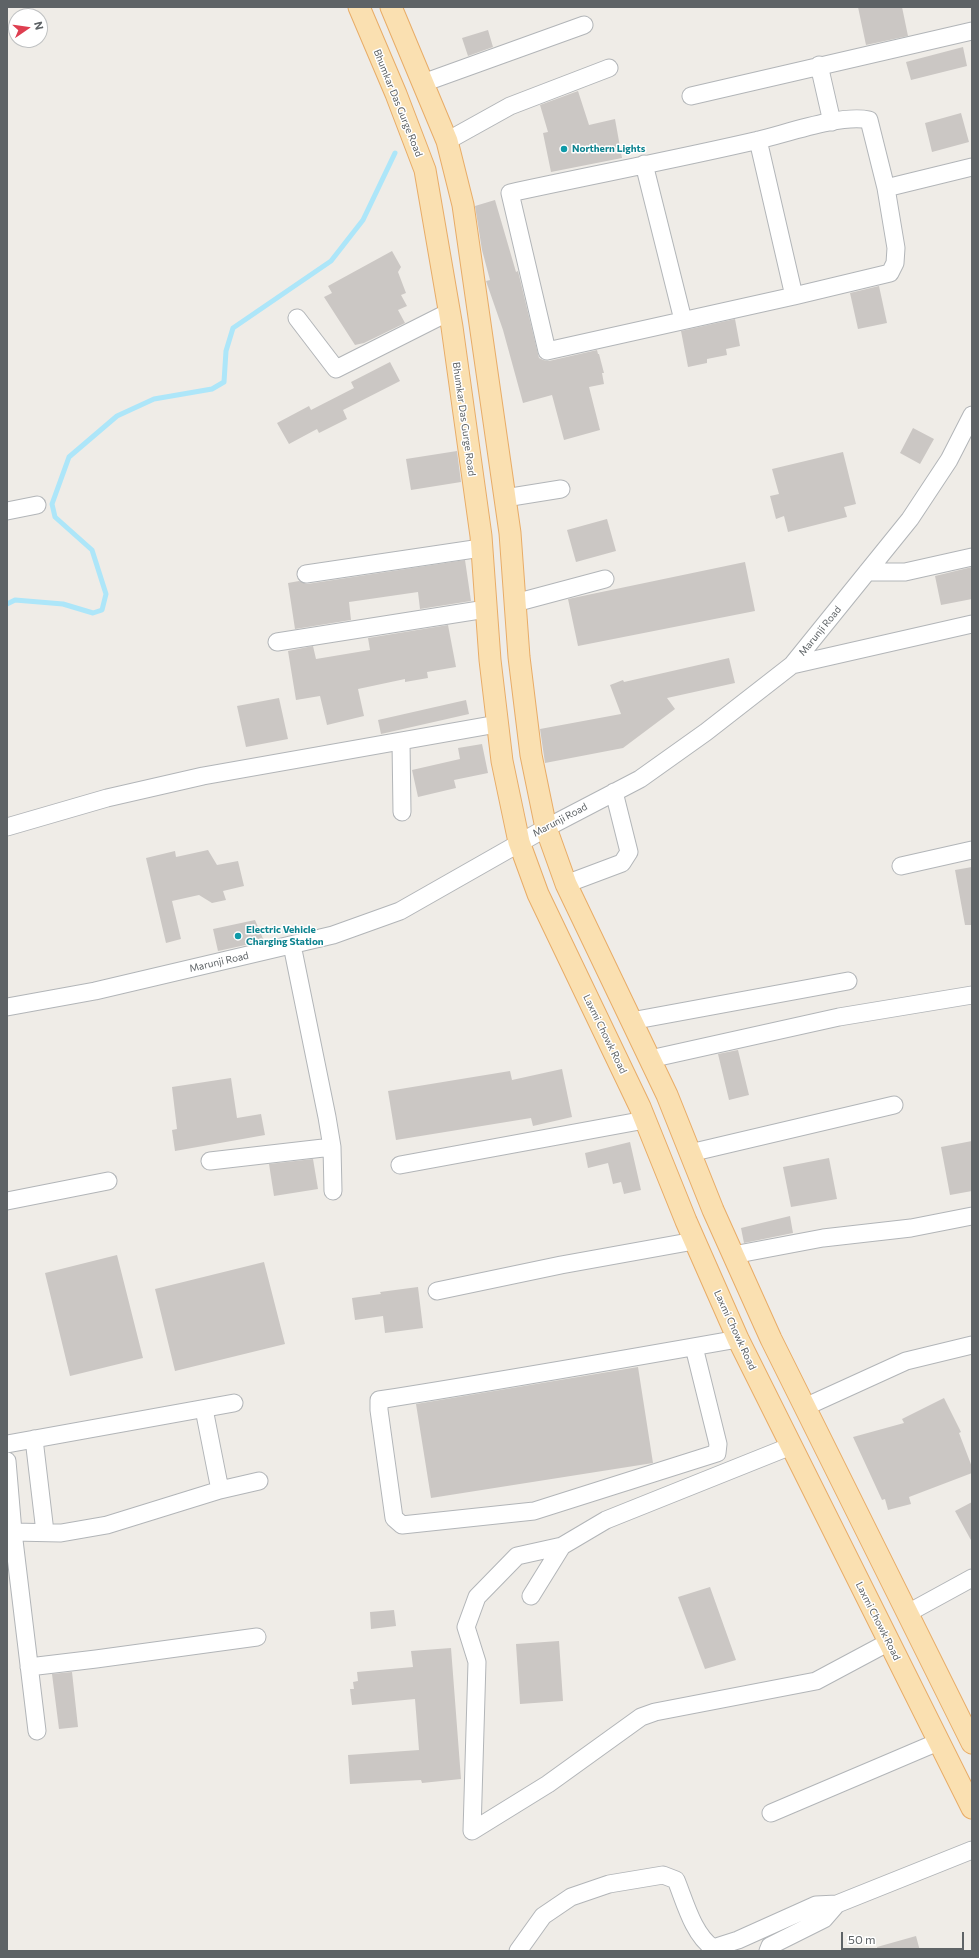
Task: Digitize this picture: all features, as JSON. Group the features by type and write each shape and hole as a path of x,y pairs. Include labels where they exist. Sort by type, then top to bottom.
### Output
{"main road":[{"name":"Bhumkar Das Gurge Road","path":"359,7 396,94 425,170 450,320 482,548 486,609 502,761 519,842"},
{"path":"391,7 447,141 463,205 511,543 519,657 531,755 546,828 566,884 667,1095 735,1260 771,1339 908,1613 969,1730"},
{"path":"425,170 452,163"},
{"path":"450,320 480,323"},
{"path":"482,548 511,543"},
{"name":"Laxmi Chowk Road","path":"519,842 538,894 646,1120 694,1241 738,1339 972,1808"},
{"path":"709,1274 735,1260"},
{"path":"885,1634 908,1613"}],"street":[{"path":"424,83 584,25"},
{"path":"691,96 819,65 972,31"},
{"path":"819,65 832,122"},
{"path":"447,141 510,106 609,68"},
{"path":"861,118 869,120 886,188 896,248 895,263 890,273 547,351 510,194 758,140 832,122 861,118"},
{"path":"758,140 794,296"},
{"path":"644,164 683,320"},
{"path":"886,188 972,167"},
{"path":"297,318 336,369 450,320"},
{"name":"Marunji Road","path":"7,1007 95,991 333,935 400,911 519,842 640,779 706,732 792,665 910,519 966,436 972,415"},
{"path":"505,498 562,489"},
{"path":"7,511 37,505"},
{"path":"306,574 482,548"},
{"path":"868,572 904,572 972,557"},
{"path":"515,603 605,579"},
{"path":"277,642 486,609"},
{"path":"792,665 972,624"},
{"path":"7,827 107,798 203,776 497,724"},
{"path":"401,742 402,812"},
{"path":"566,884 622,863 629,852 614,792"},
{"path":"901,866 972,850"},
{"path":"292,945 328,1116 332,1147 333,1191"},
{"path":"632,1021 848,981"},
{"path":"650,1059 838,1017 972,995"},
{"path":"690,1152 894,1106"},
{"path":"400,1165 646,1120"},
{"path":"210,1161 332,1147"},
{"path":"7,1201 108,1181"},
{"path":"735,1260 823,1238 911,1228 972,1216"},
{"path":"436,1291 561,1265 694,1241"},
{"path":"694,1347 718,1444 717,1453 534,1511 402,1526 394,1518 379,1410 379,1400 738,1339"},
{"path":"805,1406 906,1361 972,1345"},
{"path":"7,1444 234,1404"},
{"path":"204,1409 220,1490"},
{"path":"34,1439 45,1532"},
{"path":"791,1446 606,1520 562,1546 517,1556 477,1597 466,1627 477,1662 472,1831 548,1784 641,1717 655,1712 816,1681 885,1634"},
{"path":"7,1461 13,1532 37,1731"},
{"path":"13,1532 61,1533 106,1525 220,1490 259,1481"},
{"path":"531,1596 562,1546"},
{"path":"908,1613 972,1578"},
{"path":"28,1666 110,1658 257,1637"},
{"path":"772,1814 938,1742"},
{"path":"518,1951 543,1916 572,1898 608,1884 663,1875 676,1880 698,1930 706,1943 713,1948 738,1940 816,1905 837,1904 972,1850"},
{"path":"768,1951 770,1946 824,1919 837,1904"}],"building":[{"path":"858,7 902,7 908,36 866,45"},
{"path":"488,30 493,47 468,56 462,38"},
{"path":"963,47 967,66 911,80 906,62"},
{"path":"578,91 589,125 615,119 622,158 551,172 543,133 548,132 540,105"},
{"path":"961,113 969,142 932,152 925,123"},
{"path":"495,200 516,272 518,271 539,358 549,361 597,350 599,354 604,373 602,373 604,384 589,387 600,430 564,440 552,395 523,403 503,330 486,281 490,280 482,250 475,206"},
{"path":"392,251 401,267 398,272 406,293 401,295 407,306 398,310 405,323 364,343 355,345 324,297 332,293 328,286"},
{"path":"879,286 887,323 858,329 850,293"},
{"path":"735,319 740,346 726,349 727,355 707,359 707,363 688,367 681,331"},
{"path":"390,362 400,381 343,410 347,419 319,433 317,429 289,444 277,423 309,406 311,410 354,388 351,382"},
{"path":"913,428 934,439 920,464 900,453"},
{"path":"457,451 461,482 411,490 406,459"},
{"path":"843,452 856,504 844,507 847,517 788,532 784,516 776,519 770,496 779,494 772,469"},
{"path":"607,519 616,551 576,562 567,530"},
{"path":"465,560 471,601 420,609 418,592 349,602 351,620 295,629 288,583 299,581 307,584"},
{"path":"745,562 755,611 578,646 568,599"},
{"path":"972,567 972,599 941,605 935,576"},
{"path":"448,625 456,667 427,672 428,678 405,682 405,679 358,689 364,716 327,725 320,696 296,700 288,651 313,646 316,659 370,650 368,638"},
{"path":"729,658 735,683 667,698 675,709 623,748 545,763 540,729 621,714 610,685 623,680 624,682"},
{"path":"279,698 288,739 246,747 237,706"},
{"path":"466,700 469,714 381,734 378,720"},
{"path":"482,744 488,773 454,780 456,788 418,797 412,770 460,759 458,748"},
{"path":"208,850 217,865 238,861 244,886 223,891 226,900 212,903 199,895 172,901 181,939 166,943 146,858 175,851 176,857"},
{"path":"972,867 972,925 965,925 955,870"},
{"name":"Electric Vehicle Charging Station","path":"255,920 264,941 218,951 213,929"},
{"path":"738,1050 749,1095 729,1100 718,1054"},
{"path":"562,1069 572,1117 533,1126 531,1118 396,1140 388,1091 510,1071 512,1080"},
{"path":"231,1078 237,1118 261,1114 265,1135 175,1151 172,1130 177,1129 172,1087"},
{"path":"972,1141 972,1191 950,1195 941,1147"},
{"path":"630,1142 641,1190 624,1194 621,1182 613,1184 608,1163 588,1168 585,1153"},
{"path":"829,1158 837,1199 791,1207 783,1167"},
{"path":"313,1159 318,1189 274,1196 269,1164"},
{"path":"790,1216 793,1233 744,1243 741,1228"},
{"path":"117,1255 143,1358 70,1376 45,1273"},
{"path":"264,1262 285,1344 175,1371 155,1289"},
{"path":"418,1287 423,1328 385,1333 383,1316 355,1320 352,1298 381,1294 380,1292"},
{"path":"638,1367 653,1463 431,1498 416,1404"},
{"path":"944,1398 961,1432 959,1433 972,1467 972,1473 909,1497 911,1504 888,1510 885,1499 882,1500 853,1437 904,1423 902,1419"},
{"path":"972,1502 972,1542 955,1511"},
{"path":"710,1587 736,1660 705,1669 678,1597"},
{"path":"394,1610 396,1626 371,1629 370,1612"},
{"path":"559,1641 563,1701 520,1704 516,1644"},
{"path":"451,1648 461,1779 422,1783 421,1780 350,1784 348,1755 419,1750 415,1699 352,1705 350,1689 354,1689 353,1682 358,1681 357,1672 413,1667 411,1651"},
{"path":"72,1672 78,1727 59,1729 52,1674"},
{"path":"916,1936 920,1951 878,1951 877,1947"}],"waterway":[{"path":"7,604 15,600 63,604 93,613 102,610 106,594 92,550 55,517 52,504 69,457 117,416 154,399 212,389 224,382 226,351 233,328 331,261 363,220 395,153"}],"place":[{"name":"Northern Lights","path":"564,149"},
{"name":"Electric Vehicle Charging Station","path":"238,936"}]}
